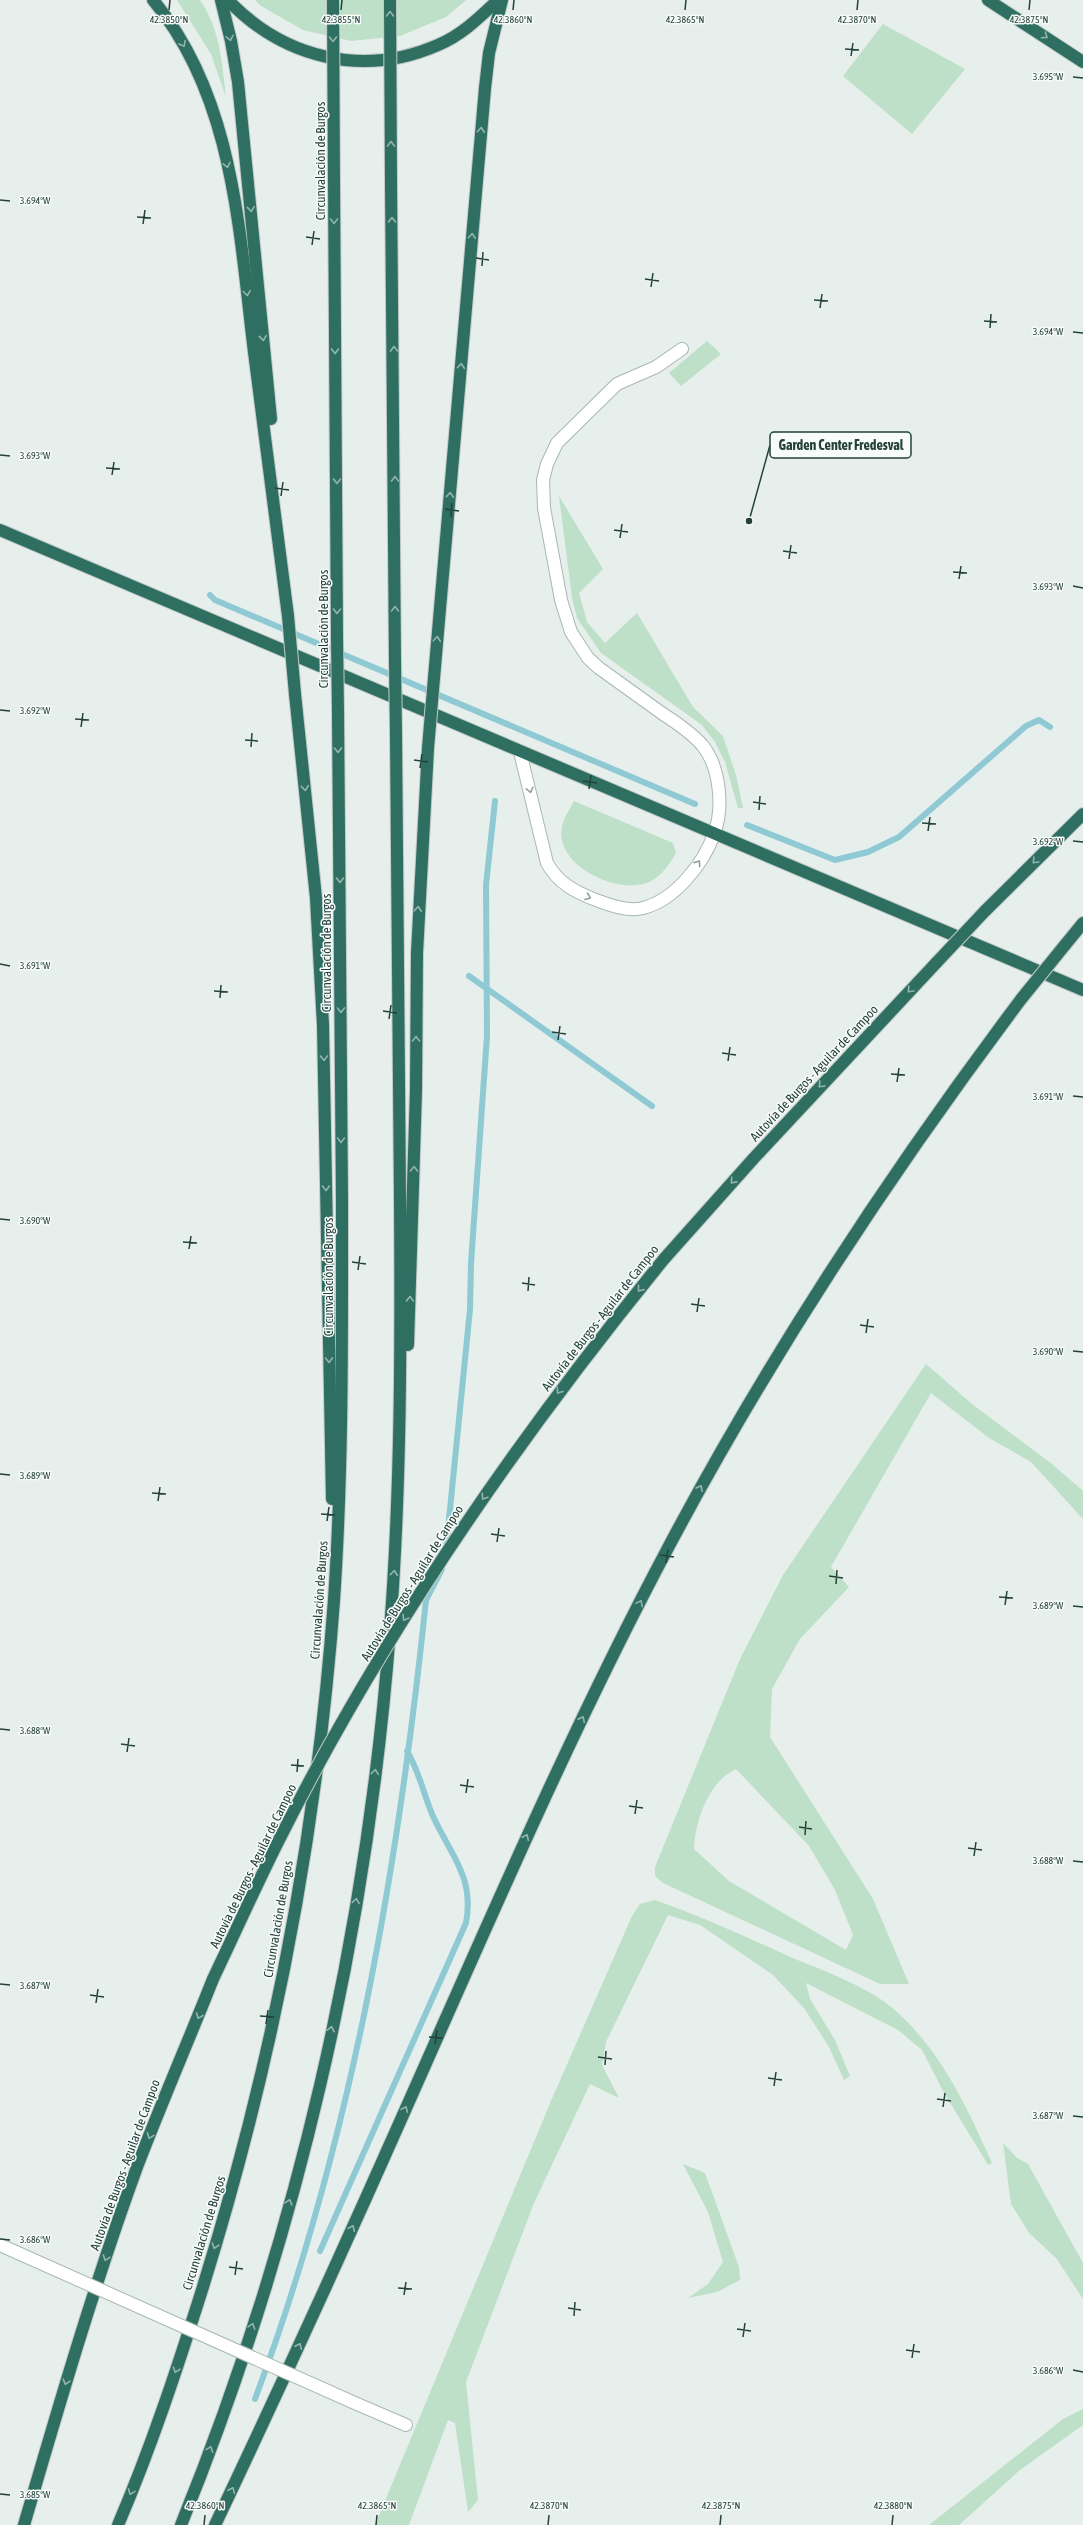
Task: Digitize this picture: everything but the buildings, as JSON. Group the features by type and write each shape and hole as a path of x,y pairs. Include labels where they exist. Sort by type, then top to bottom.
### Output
{"highway":[{"path":"153,0 175,30 197,70 216,119 225,154 239,235 288,616"},
{"path":"221,0 231,41 242,125 295,694 316,898 323,1025 334,1598"},
{"path":"228,0 246,20 280,42 319,56 359,61 400,58 439,45 474,24 498,0"},
{"name":"Circunvalación de Burgos","path":"118,2525 163,2409 186,2340 226,2209 266,2056 287,1955 309,1822 325,1698 334,1598 342,1388 333,0"},
{"path":"390,0 401,1254 397,1520"},
{"path":"181,2525 235,2378 270,2268 299,2167 332,2024 357,1896 376,1763 390,1634 410,1317 416,1090 417,953 428,748 484,94 489,53 502,0"},
{"path":"988,0 1083,62"},
{"path":"0,530 1083,990"},
{"name":"Autovía de Burgos - Aguilar de Campoo","path":"24,2525 71,2366 120,2218 156,2120 214,1980 298,1804 409,1610 525,1439 586,1355 664,1259 754,1158 937,962 1083,814"},
{"path":"216,2525 333,2270 513,1866 598,1686 667,1549 768,1372 876,1200 940,1109 1022,998 1083,923"}],"street":[{"path":"520,752 547,863 554,876 565,886 584,896 624,908 643,909 657,902 676,889 700,862 714,834 718,796 716,776 703,746 689,732 599,668 588,658 571,632 561,600 544,508 544,475 547,464 558,443 617,384 656,367 682,349"},
{"path":"0,2245 406,2425"}],"green space":[{"path":"177,0 200,0 207,11 219,46 226,97 211,54"},
{"path":"255,0 466,0 446,17 400,36 351,41 303,30 261,6"},
{"path":"883,24 965,69 912,134 843,76"},
{"path":"707,341 721,354 681,386 669,373"},
{"path":"559,496 603,569 579,593 587,622 605,643 637,613 693,707 723,736 736,775 743,808 738,808 725,762 715,742 702,725 601,653 577,618 572,598"},
{"path":"574,801 673,843 676,853 668,866 658,877 649,882 635,885 620,884 604,880 589,873 576,863 566,851 562,838 563,823"},
{"path":"926,1364 972,1404 1052,1464 1083,1491 1083,1519 1031,1462 989,1438 931,1393 831,1567 849,1587 800,1639 772,1689 770,1737 873,1899 909,1984 880,1984 663,1883 655,1876 655,1867 740,1659 783,1575","holes":["736,1769 809,1846 835,1890 853,1935 846,1950 729,1881 694,1849 697,1826 705,1803 718,1783 726,1775"]},
{"path":"655,1900 708,1921 844,1980 869,1992 890,2006 923,2040 950,2078 962,2099 992,2163 988,2165 943,2091 922,2050 898,2030 806,1983 810,1999 835,2040 850,2076 844,2080 829,2047 804,2008 773,1975 700,1925 668,1915 606,2042 602,2065 619,2098 590,2084 534,2203 466,2382 478,2500 468,2512 455,2423 448,2420 409,2525 375,2525 551,2101 632,1916 640,1904"},
{"path":"1003,2143 1017,2158 1028,2164 1083,2263 1083,2299 1056,2258 1029,2233 1011,2204"},
{"path":"683,2164 705,2173 739,2267 740,2280 717,2292 688,2298 708,2284 723,2262 708,2212"},
{"path":"1083,2409 1083,2425 1020,2470 959,2525 929,2525 1063,2419"}],"waterway":[{"path":"210,595 215,600 695,804"},
{"path":"747,825 835,860 868,852 899,837 1026,726 1039,720 1050,727"},
{"path":"446,1549 470,1309 471,1263 487,1036 486,885 495,801"},
{"path":"469,976 652,1106"},
{"path":"255,2399 289,2302 318,2204 344,2105 366,2005 385,1904 415,1702 426,1600 442,1569"},
{"path":"320,2251 466,1923 468,1906 464,1878 453,1853 432,1814 418,1774 407,1751"}],"place":[{"name":"Garden Center Fredesval","path":"749,521"}]}
